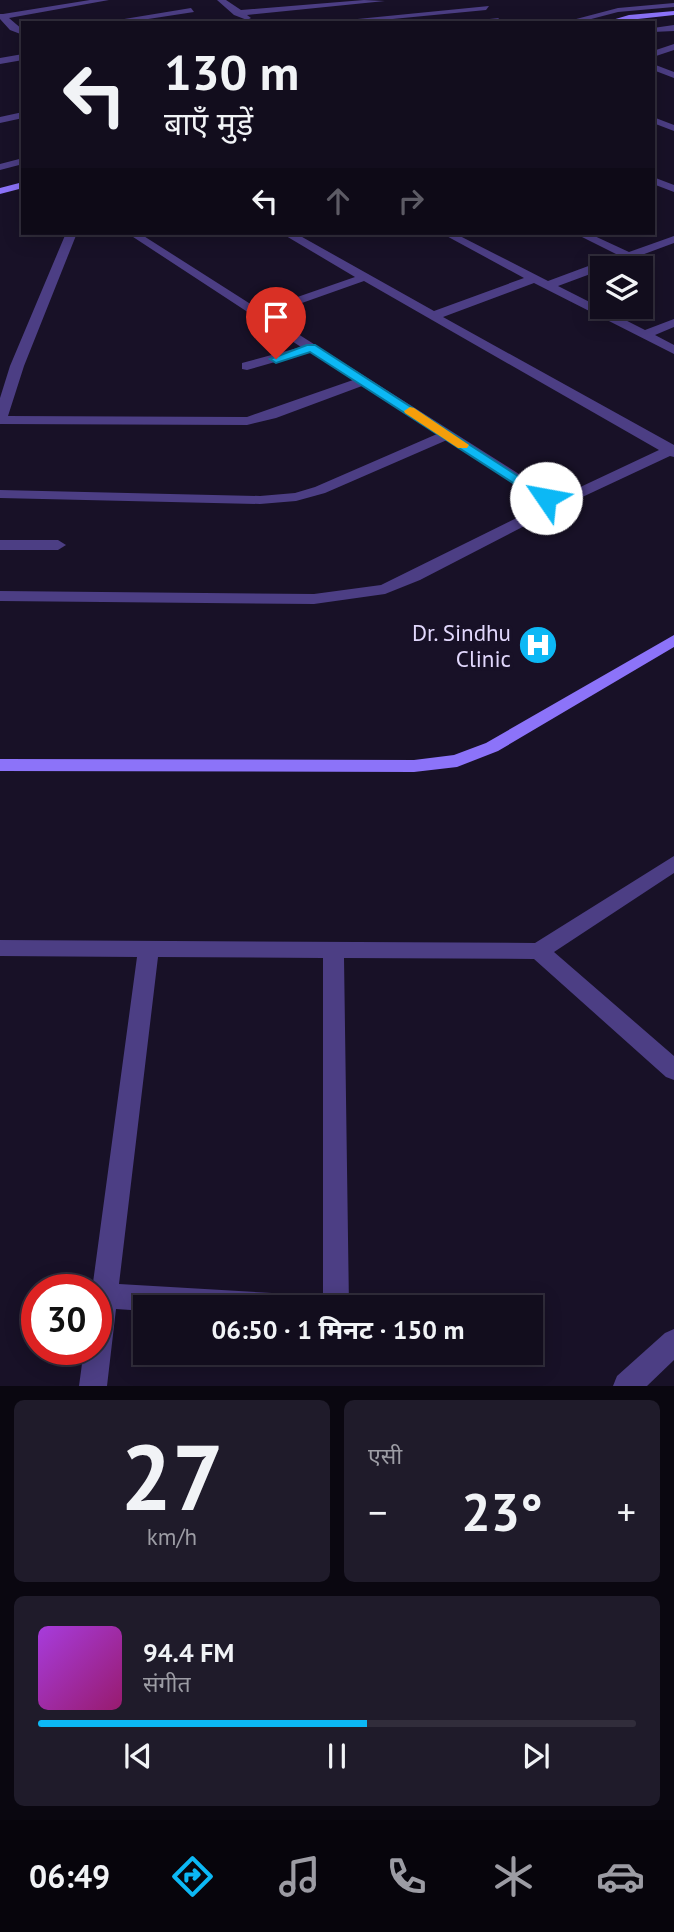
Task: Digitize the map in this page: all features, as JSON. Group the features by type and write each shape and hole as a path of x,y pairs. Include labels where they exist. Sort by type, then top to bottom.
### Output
{"street":[{"path":"1,16 105,0"},
{"path":"222,0 230,0"},
{"path":"222,0 251,21"},
{"path":"237,13 381,1"},
{"path":"573,21 618,10 674,5"},
{"path":"359,21 486,8"},
{"path":"117,21 191,10"},
{"path":"614,21 674,13"},
{"path":"1,16 21,32"},
{"path":"487,21 496,20"},
{"path":"655,22 674,20"},
{"path":"655,30 674,28"},
{"path":"655,53 674,47"},
{"path":"0,61 21,57"},
{"path":"0,120 21,115"},
{"path":"655,121 674,128"},
{"path":"0,167 21,162"},
{"path":"0,183 21,178"},
{"path":"655,183 674,189"},
{"path":"0,191 21,186"},
{"path":"70,235 0,419 247,421 271,415 363,381"},
{"path":"135,235 556,504"},
{"path":"290,235 673,451"},
{"path":"450,235 674,350"},
{"path":"583,235 628,256 674,239"},
{"path":"548,285 590,270"},
{"path":"258,314 365,277"},
{"path":"433,316 535,278"},
{"path":"645,335 674,323"},
{"path":"247,366 311,348"},
{"path":"0,494 260,500 296,497 320,490 447,435"},
{"path":"0,596 314,599 385,589 414,577 556,504 673,451"},
{"path":"0,545 58,545"},
{"path":"0,765 414,766 457,761 492,747 674,640"},
{"path":"0,948 538,951 674,863"},
{"path":"106,1274 149,948"},
{"path":"333,949 336,1295"},
{"path":"538,951 674,1070"},
{"path":"112,1297 133,1298"},
{"path":"627,1386 674,1342"},
{"path":"93,1386 95,1365"}],"slow traffic":[{"path":"410,411 463,445"}],"place":[{"name":"Dr. Sindhu Clinic","path":"538,645"}],"route":[{"path":"276,359 311,348 546,498"}]}
